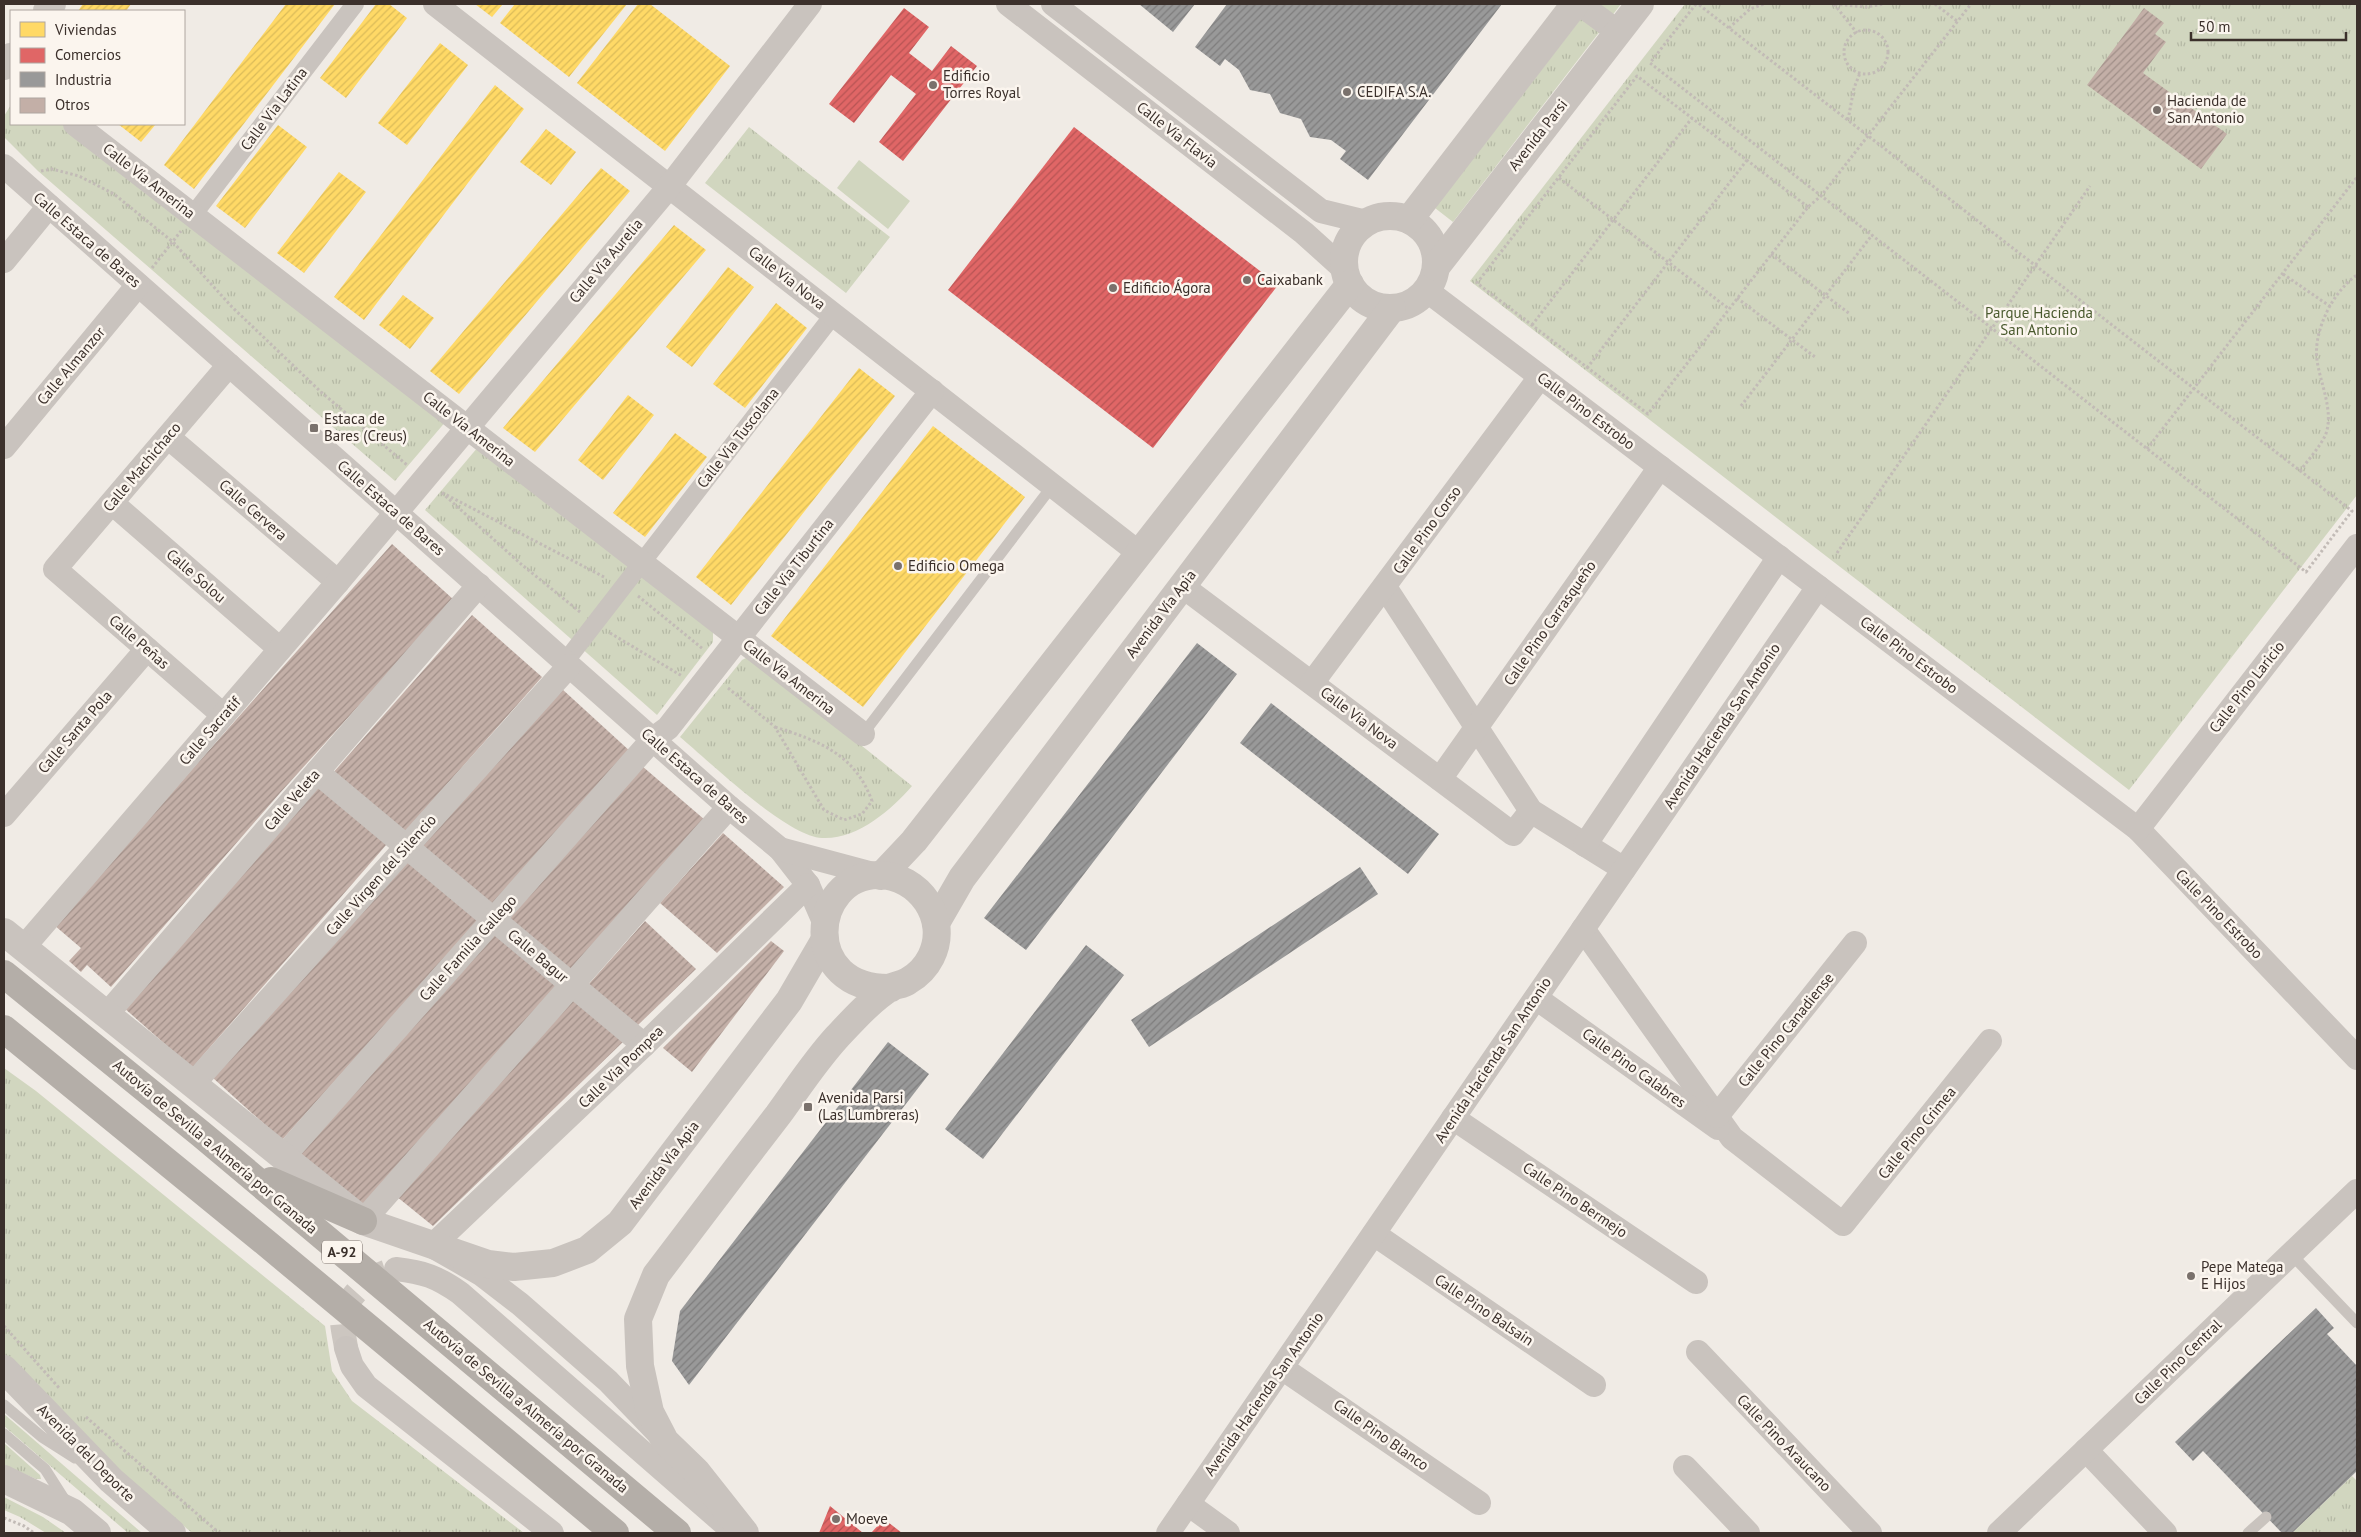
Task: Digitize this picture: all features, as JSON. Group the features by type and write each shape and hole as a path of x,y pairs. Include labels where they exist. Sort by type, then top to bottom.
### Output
{"highway":[{"name":"Autovía de Sevilla a Almería por Granada","path":"4,974 241,1167 677,1533"},
{"name":"A-92","path":"4,1029 615,1533"},
{"path":"4,1051 175,1169"},
{"path":"241,1167 363,1221"}],"street":[{"name":"Calle Via Latina","path":"193,215 354,4"},
{"name":"Calle Via Nova","path":"435,4 1139,553"},
{"name":"Calle Via Aurelia","path":"396,513 466,427 669,187 810,4"},
{"name":"Calle Vía Flavia","path":"1008,4 1296,227 1347,277"},
{"name":"Calle Vía Flavia","path":"1053,4 1320,212 1366,222"},
{"path":"1409,220 1575,4"},
{"path":"1580,4 1618,32"},
{"name":"Avenida Parsi","path":"1431,279 1640,4"},
{"name":"Calle Vía Amerina","path":"76,125 863,734"},
{"name":"Calle Estaca de Bares","path":"4,166 729,807 780,849 808,885 824,932"},
{"path":"4,261 49,206"},
{"path":"1380,216 1394,216 1409,220 1421,228 1430,239 1435,252 1431,279 1411,303 1392,308 1379,307 1367,302 1357,294 1347,277 1344,256 1348,242 1355,231 1366,222 1380,216"},
{"path":"879,876 914,841 1139,553 1347,277"},
{"name":"Calle Pino Estrobo","path":"1431,279 1540,376 2138,829 2357,1058"},
{"name":"Calle Almanzor","path":"4,447 138,285"},
{"name":"Avenida Vía Apia","path":"936,923 962,878 1392,308"},
{"name":"Calle Via Tuscolana","path":"567,664 594,624 641,562 834,314"},
{"name":"Calle Machichaco","path":"55,569 229,365"},
{"name":"Calle Pino Corso","path":"1312,683 1386,587 1540,376"},
{"name":"Calle Via Tiburtina","path":"653,739 668,728 932,391"},
{"name":"Calle Cervera","path":"168,437 338,582"},
{"name":"Calle Pino Carrasqueño","path":"1440,779 1660,467"},
{"name":"Calle Solou","path":"112,503 280,649"},
{"name":"Calle Sacratif","path":"13,940 223,715 396,513"},
{"name":"Calle Pino Laricio","path":"2138,829 2357,546"},
{"path":"1585,845 1779,557"},
{"name":"Calle Peñas","path":"55,569 223,715"},
{"name":"Calle Veleta","path":"106,1015 479,586"},
{"name":"Calle Via Nova","path":"1182,586 1513,834 1531,811"},
{"path":"1386,587 1531,811 1624,869"},
{"name":"Avenida Hacienda San Antonio","path":"1168,1533 1818,587"},
{"name":"Calle Santa Pola","path":"4,815 147,649"},
{"name":"Calle Virgen del Silencio","path":"192,1084 407,846 567,664"},
{"name":"Calle Familia Gallego","path":"283,1157 653,739"},
{"name":"Calle Bagur","path":"317,772 644,1045"},
{"path":"363,1221 729,807"},
{"name":"Calle Estaca de Bares","path":"780,849 879,876"},
{"path":"879,876 894,877 909,883 922,894 931,908 936,923 936,941 931,957 921,971 907,982 891,988 873,988 856,983 841,973 830,958 824,932 831,904 842,889 858,880 879,876"},
{"name":"Calle Via Pompea","path":"432,1246 644,1045 808,885"},
{"path":"1584,928 1732,1138"},
{"name":"Avenida Vía Apia","path":"13,940 363,1221 488,1264 514,1267 553,1264 587,1250 620,1223 789,1001 824,932"},
{"name":"Calle Pino Canadiense","path":"1717,1116 1855,944"},
{"path":"666,1441 650,1412 640,1366 638,1319 656,1275 836,1038 891,988"},
{"name":"Calle Pino Calabres","path":"1536,998 1732,1138 1843,1224"},
{"name":"Calle Pino Crimea","path":"1843,1224 1990,1042"},
{"name":"Calle Pino Bermejo","path":"1453,1118 1696,1282"},
{"name":"Calle Pino Central","path":"1999,1533 2357,1191"},
{"name":"Calle Pino Balsain","path":"1374,1234 1594,1385"},
{"path":"432,1246 481,1274 520,1304 608,1382 696,1471 746,1533"},
{"path":"396,1270 421,1272 440,1279 460,1293 735,1533"},
{"path":"346,1348 352,1366 366,1386 552,1533"},
{"name":"Calle Pino Araucano","path":"1698,1352 1870,1533"},
{"name":"Calle Pino Blanco","path":"1282,1368 1479,1503"},
{"name":"Avenida del Deporte","path":"4,1369 111,1480 172,1533"},
{"path":"2086,1450 2165,1533"},
{"path":"1685,1467 1748,1533"},
{"path":"4,1479 72,1512 96,1533"},
{"path":"1188,1504 1228,1533"}],"lane":[{"path":"863,734 1053,486"},
{"path":"2291,1254 2357,1323"},
{"path":"4,1405 42,1437 111,1480"},
{"path":"4,1434 45,1469 72,1512"},
{"path":"2248,1533 2266,1516"}],"path":[{"path":"1697,4 1729,28 2352,512 2306,572 1650,63 1697,4"},
{"path":"1729,28 1750,9 1764,4"},
{"path":"1835,4 1866,7 1884,4"},
{"path":"1835,4 1857,32"},
{"path":"1935,4 1957,21"},
{"path":"1808,207 1637,76 1478,284 1648,414 1771,254 1808,207 1821,196 1970,4"},
{"path":"1857,32 1875,32 1887,46 1888,54 1881,68 1874,73 1860,73 1851,69 1844,55 1845,46 1857,32"},
{"path":"1848,120 1854,88 1860,73"},
{"path":"1532,326 1692,118"},
{"path":"1587,368 1747,160"},
{"path":"38,171 52,169 79,176 114,194 173,242 232,307 314,386 408,465"},
{"path":"1558,178 1729,309"},
{"path":"2147,448 2357,178"},
{"path":"1837,553 2090,186"},
{"path":"138,285 193,215"},
{"path":"1741,406 1872,235"},
{"path":"1771,254 1850,314"},
{"path":"2283,274 2330,307"},
{"path":"2300,471 2325,435 2326,403 2317,358 2321,332 2330,307 2341,291 2357,275"},
{"path":"1738,298 1815,357"},
{"path":"709,674 594,624 521,564 441,492 640,598 709,674 775,727 824,810 844,820 862,814 872,801 865,782 848,763 814,739 775,727"},
{"path":"4,1326 65,1395"},
{"path":"85,1416 218,1533"},
{"path":"4,1518 24,1526 34,1533"}],"green space":[{"path":"1592,4 1621,4 1453,222 1435,208"},
{"name":"Parque Hacienda San Antonio","path":"1685,4 2357,4 2357,495 2129,790 1470,281"},
{"path":"10,107 10,125 65,125 447,420 395,481 38,171 4,137 4,116"},
{"path":"749,127 890,237 846,293 705,183"},
{"path":"859,160 910,201 888,229 837,188"},
{"path":"478,447 713,630 713,642 657,715 425,510"},
{"path":"750,656 912,786 884,814 860,829 848,834 822,838 807,834 789,825 749,796 680,737 742,660"},
{"path":"4,1068 36,1091 325,1326 332,1371 352,1401 524,1533 192,1533 108,1461 4,1354"},
{"path":"4,1414 142,1533 128,1533 4,1426"},
{"path":"4,1443 40,1475 41,1479 36,1479 4,1465"},
{"path":"2352,1476 2357,1481 2357,1533 2292,1533"},
{"path":"4,1497 43,1517 66,1533 46,1533 20,1517 4,1510"}],"building: Viviendas":[{"path":"83,4 131,4 127,10 79,10"},
{"path":"286,4 335,4 194,189 164,165"},
{"path":"376,4 389,4 407,18 346,98 320,78"},
{"path":"475,4 503,4 492,17"},
{"path":"515,4 627,4 569,77 500,23"},
{"path":"638,4 650,4 730,66 665,151 577,83"},
{"path":"440,43 468,65 407,145 378,123"},
{"path":"495,85 524,109 364,320 334,297"},
{"path":"119,125 155,125 141,142"},
{"path":"278,125 307,147 245,228 216,206"},
{"path":"546,129 576,152 551,185 520,162"},
{"path":"601,168 630,191 459,394 430,371"},
{"path":"339,172 366,192 304,273 277,253"},
{"path":"674,225 706,250 535,452 503,428"},
{"path":"728,267 754,287 692,367 666,347"},
{"path":"403,295 434,318 410,349 379,325"},
{"path":"776,303 807,328 745,408 713,384"},
{"path":"859,368 895,396 731,605 696,577"},
{"path":"628,395 654,415 603,480 578,460"},
{"name":"Edificio Omega","path":"933,426 1025,497 863,707 771,636"},
{"path":"675,433 707,457 645,537 613,513"}],"building: Comercios":[{"name":"Edificio Torres Royal","path":"904,8 929,27 909,53 932,71 951,46 977,66 903,161 879,142 916,94 891,75 854,123 829,104"},
{"name":"Edificio Ágora","path":"1074,127 1278,285 1153,448 948,290"},
{"name":"Moeve","path":"830,1506 863,1533 819,1533"},
{"name":"Moeve","path":"884,1519 902,1533 871,1533"}],"building: Industria":[{"path":"1139,4 1195,4 1173,32"},
{"name":"CEDIFA S.A.","path":"1227,4 1502,4 1368,180 1340,159 1346,151 1331,140 1310,137 1301,119 1280,113 1270,94 1250,90 1239,70 1225,59 1220,66 1195,47"},
{"path":"1197,643 1237,674 1026,950 984,918"},
{"path":"1271,703 1439,834 1408,874 1240,743"},
{"path":"1360,867 1378,894 1149,1047 1131,1020"},
{"path":"1086,945 1124,975 983,1159 945,1129"},
{"path":"888,1042 929,1074 689,1385 672,1361 680,1311"},
{"path":"2316,1308 2334,1328 2327,1334 2357,1366 2357,1471 2292,1533 2282,1533 2203,1451 2193,1461 2175,1442"}],"building: Otros":[{"name":"Hacienda de San Antonio","path":"2144,8 2164,23 2155,34 2166,42 2143,73 2227,134 2201,169 2087,85"},
{"path":"392,544 454,600 280,793 111,987 87,965 81,972 69,961 81,948 54,925"},
{"path":"472,615 542,677 402,835 332,774"},
{"path":"562,689 632,753 490,909 420,845"},
{"path":"642,766 705,820 571,974 509,919"},
{"path":"319,784 387,844 192,1068 123,1007"},
{"path":"723,833 784,887 717,953 660,903"},
{"path":"407,860 479,920 282,1140 213,1078"},
{"path":"645,921 696,969 638,1025 588,985"},
{"path":"495,932 558,988 359,1210 296,1154"},
{"path":"771,941 784,951 692,1072 663,1048"},
{"path":"574,995 625,1040 433,1226 396,1196"}],"tunnel":[{"path":"346,1348 342,1320 347,1304 366,1283 389,1271"}],"place":[{"name":"Edificio Torres Royal","path":"933,85"},
{"name":"CEDIFA S.A.","path":"1347,92"},
{"name":"Hacienda de San Antonio","path":"2157,110"},
{"name":"Caixabank","path":"1247,280"},
{"name":"Edificio Ágora","path":"1113,288"},
{"name":"Estaca de Bares (Creus)","path":"314,428"},
{"name":"Edificio Omega","path":"898,566"},
{"name":"Avenida Parsi (Las Lumbreras)","path":"808,1107"},
{"name":"Pepe Matega E Hijos","path":"2191,1276"},
{"name":"Moeve","path":"836,1519"}]}
